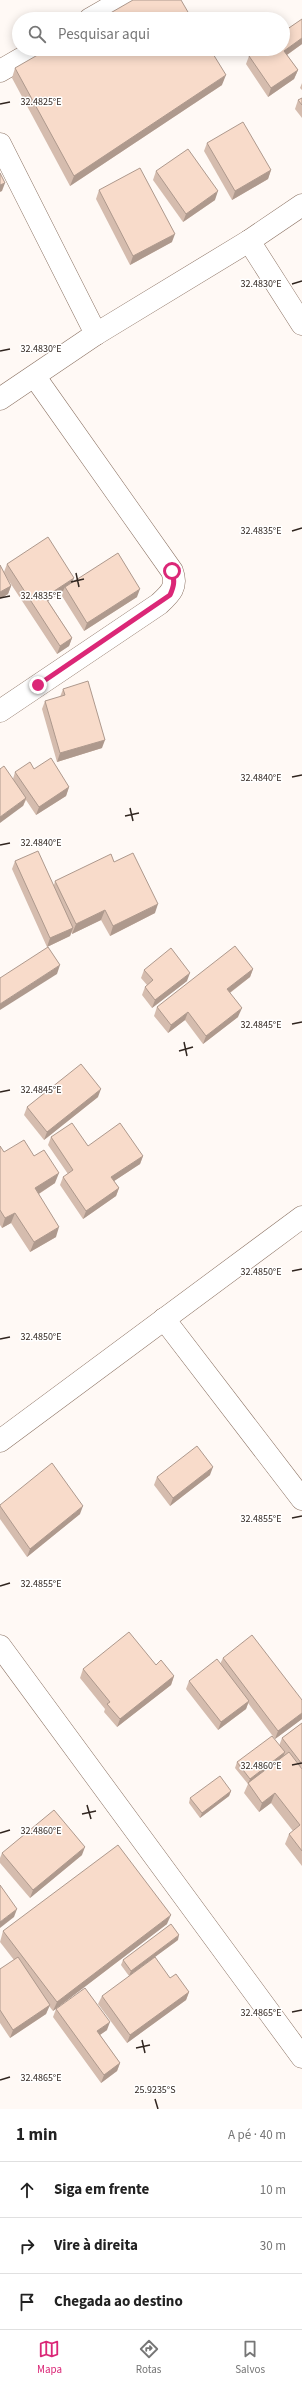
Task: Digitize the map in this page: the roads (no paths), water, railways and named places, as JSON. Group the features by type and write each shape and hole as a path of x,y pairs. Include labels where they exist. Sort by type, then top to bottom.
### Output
{"street":[{"path":"102,12 123,0"},
{"path":"0,71 26,56"},
{"path":"0,144 96,334"},
{"path":"0,399 96,334 249,241 302,206"},
{"path":"249,241 302,324"},
{"path":"0,710 159,604 170,595 174,588 172,571 34,377"},
{"path":"0,1441 164,1319 243,1263 302,1217"},
{"path":"164,1319 302,1499"},
{"path":"0,1646 302,2057"}]}
